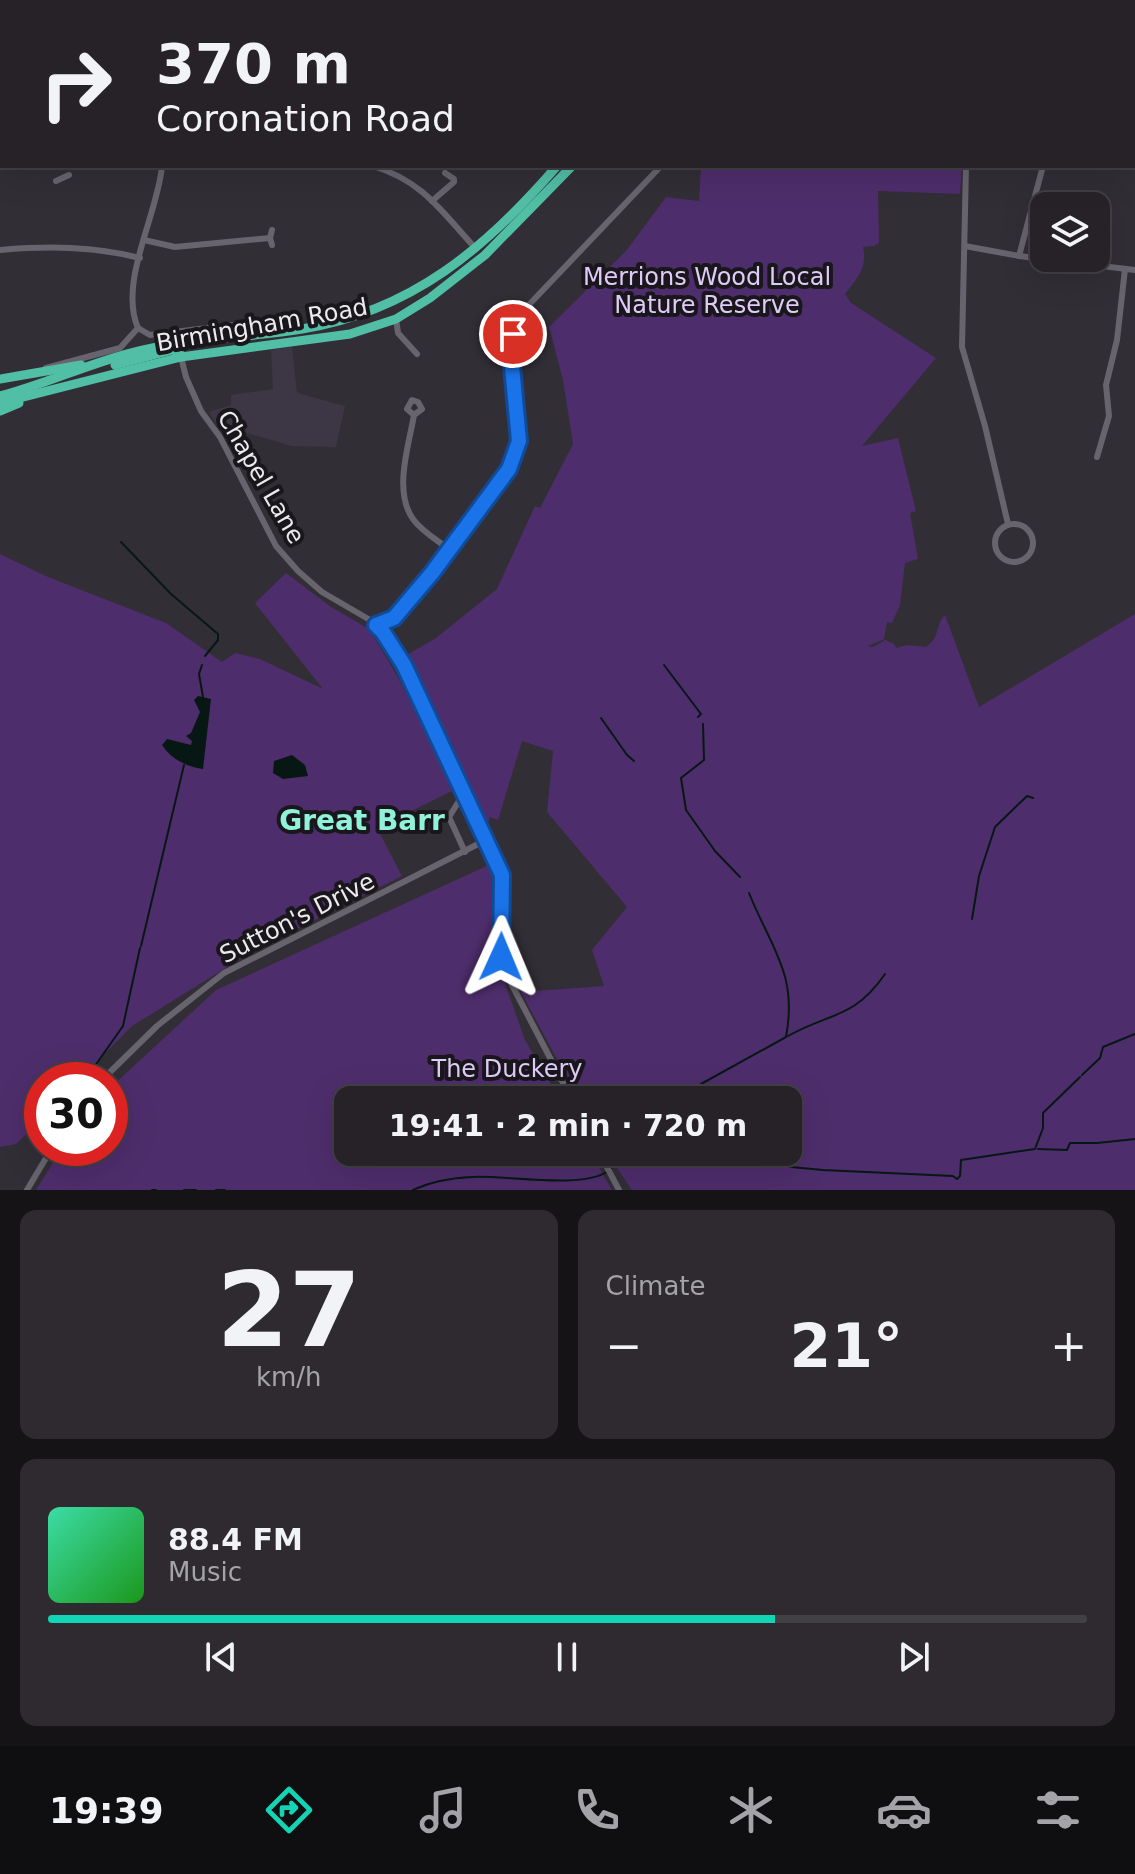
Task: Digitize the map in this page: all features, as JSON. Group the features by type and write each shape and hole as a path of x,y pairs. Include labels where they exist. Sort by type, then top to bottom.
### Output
{"highway":[{"name":"Birmingham Road","path":"0,403 139,351 185,342 303,329 356,317 424,286 476,249 517,211 555,168"},
{"name":"Birmingham Road","path":"0,396 181,357 350,334 391,321 430,298 485,255 570,168"},
{"path":"340,321 348,327 391,321 392,310 356,317"},
{"path":"0,379 104,362"},
{"path":"40,371 59,382"},
{"path":"0,411 59,382"}],"street":[{"path":"60,168 63,178"},
{"path":"138,328 133,298 162,168"},
{"path":"378,168 411,182 476,249"},
{"path":"383,632 451,551 516,455 519,441 511,356 518,320 524,310 659,168"},
{"path":"966,168 962,347 1008,524"},
{"path":"1019,256 1042,168"},
{"path":"432,201 454,182 445,173"},
{"path":"144,240 184,246 271,238"},
{"path":"965,246 1135,270"},
{"path":"0,250 79,248 140,258"},
{"path":"1097,451 1109,416 1106,385 1117,340 1125,269"},
{"name":"Birmingham Road","path":"40,371 58,363 120,348 138,328 150,335 290,318 303,329"},
{"path":"391,321 417,354"},
{"name":"Chapel Lane","path":"181,357 201,411 220,437 276,546 322,592 376,625 404,665 502,875 501,957 512,985 565,1086"},
{"path":"414,415 404,471 405,496 412,518 451,551"},
{"path":"1008,524 1020,525 1032,538 1028,556 1016,562 1004,560 994,544 998,532 1008,524"},
{"path":"376,625 394,618"},
{"path":"464,793 449,817 465,852"},
{"name":"Sutton's Drive","path":"120,1062 157,1026 224,973 486,840"},
{"path":"27,1190 41,1166"},
{"path":"606,1166 619,1190"}],"shaded area":[{"path":"292,347 297,393 345,406 336,447 292,446 219,428 209,412 231,405 231,395 273,389 271,350"},
{"path":"198,696 211,699 203,769 180,762 162,745 167,739 191,745 192,741 186,736 191,733 200,712 194,700"},
{"path":"292,755 305,765 308,776 283,779 273,773 274,761"}],"green space":[{"name":"Merrions Wood Local Nature Reserve","path":"701,168 962,168 960,194 878,191 879,243 863,247 863,267 845,294 851,303 936,358 862,446 898,438 916,511 910,513 918,559 905,563 900,605 892,623 887,622 884,639 868,646 873,647 885,640 896,648 907,645 926,647 934,639 945,615 979,707 1135,614 1135,1190 632,1190 616,1166 802,1166 802,1086 571,1086 521,992 604,986 592,950 627,907 547,812 553,751 522,741 498,820 490,817 487,826 482,824 405,656 436,638 497,589 535,506 540,508 573,444 563,380 549,327 626,251 666,197 699,201"},
{"path":"0,554 48,577 166,623 222,662 235,653 260,659 323,689 255,603 286,573 331,607 369,629 456,789 377,828 402,876 253,951 132,1026 97,1062 24,1062 24,1136 16,1144 0,1147"},
{"name":"The Duckery","path":"491,864 497,881 492,935 499,967 525,1040 552,1086 334,1086 334,1166 598,1166 612,1190 36,1190 51,1166 128,1166 128,1071 216,990"}],"waterway":[{"path":"121,542 171,594 218,634 218,640 205,656"},
{"path":"202,665 199,674 203,697"},
{"path":"664,665 701,714 698,717"},
{"path":"601,718 634,761"},
{"path":"703,724 704,760 681,778 686,810 715,851 740,877"},
{"path":"141,946 184,765"},
{"path":"972,919 979,876 995,827 1027,796 1033,798"},
{"path":"699,1086 786,1037 789,1015 785,978 749,893"},
{"path":"98,1062 123,1026 140,948"},
{"path":"788,1036 852,1007 874,989 885,974"},
{"path":"1082,1075 1100,1058 1103,1047 1135,1034"},
{"path":"413,1190 434,1182 464,1177 579,1180 607,1172 619,1158 630,1157 953,1176 957,1179 961,1160 1035,1149 1043,1128 1043,1113 1080,1077"},
{"path":"1038,1149 1067,1150 1070,1143 1135,1139"},
{"path":"184,1190 196,1190"},
{"path":"216,1190 225,1190"}],"district":[{"name":"Great Barr","path":"362,820"}],"route":[{"path":"501,957 502,875 404,665 376,625 394,618 451,551 516,455 519,441 511,356 513,334"}]}
